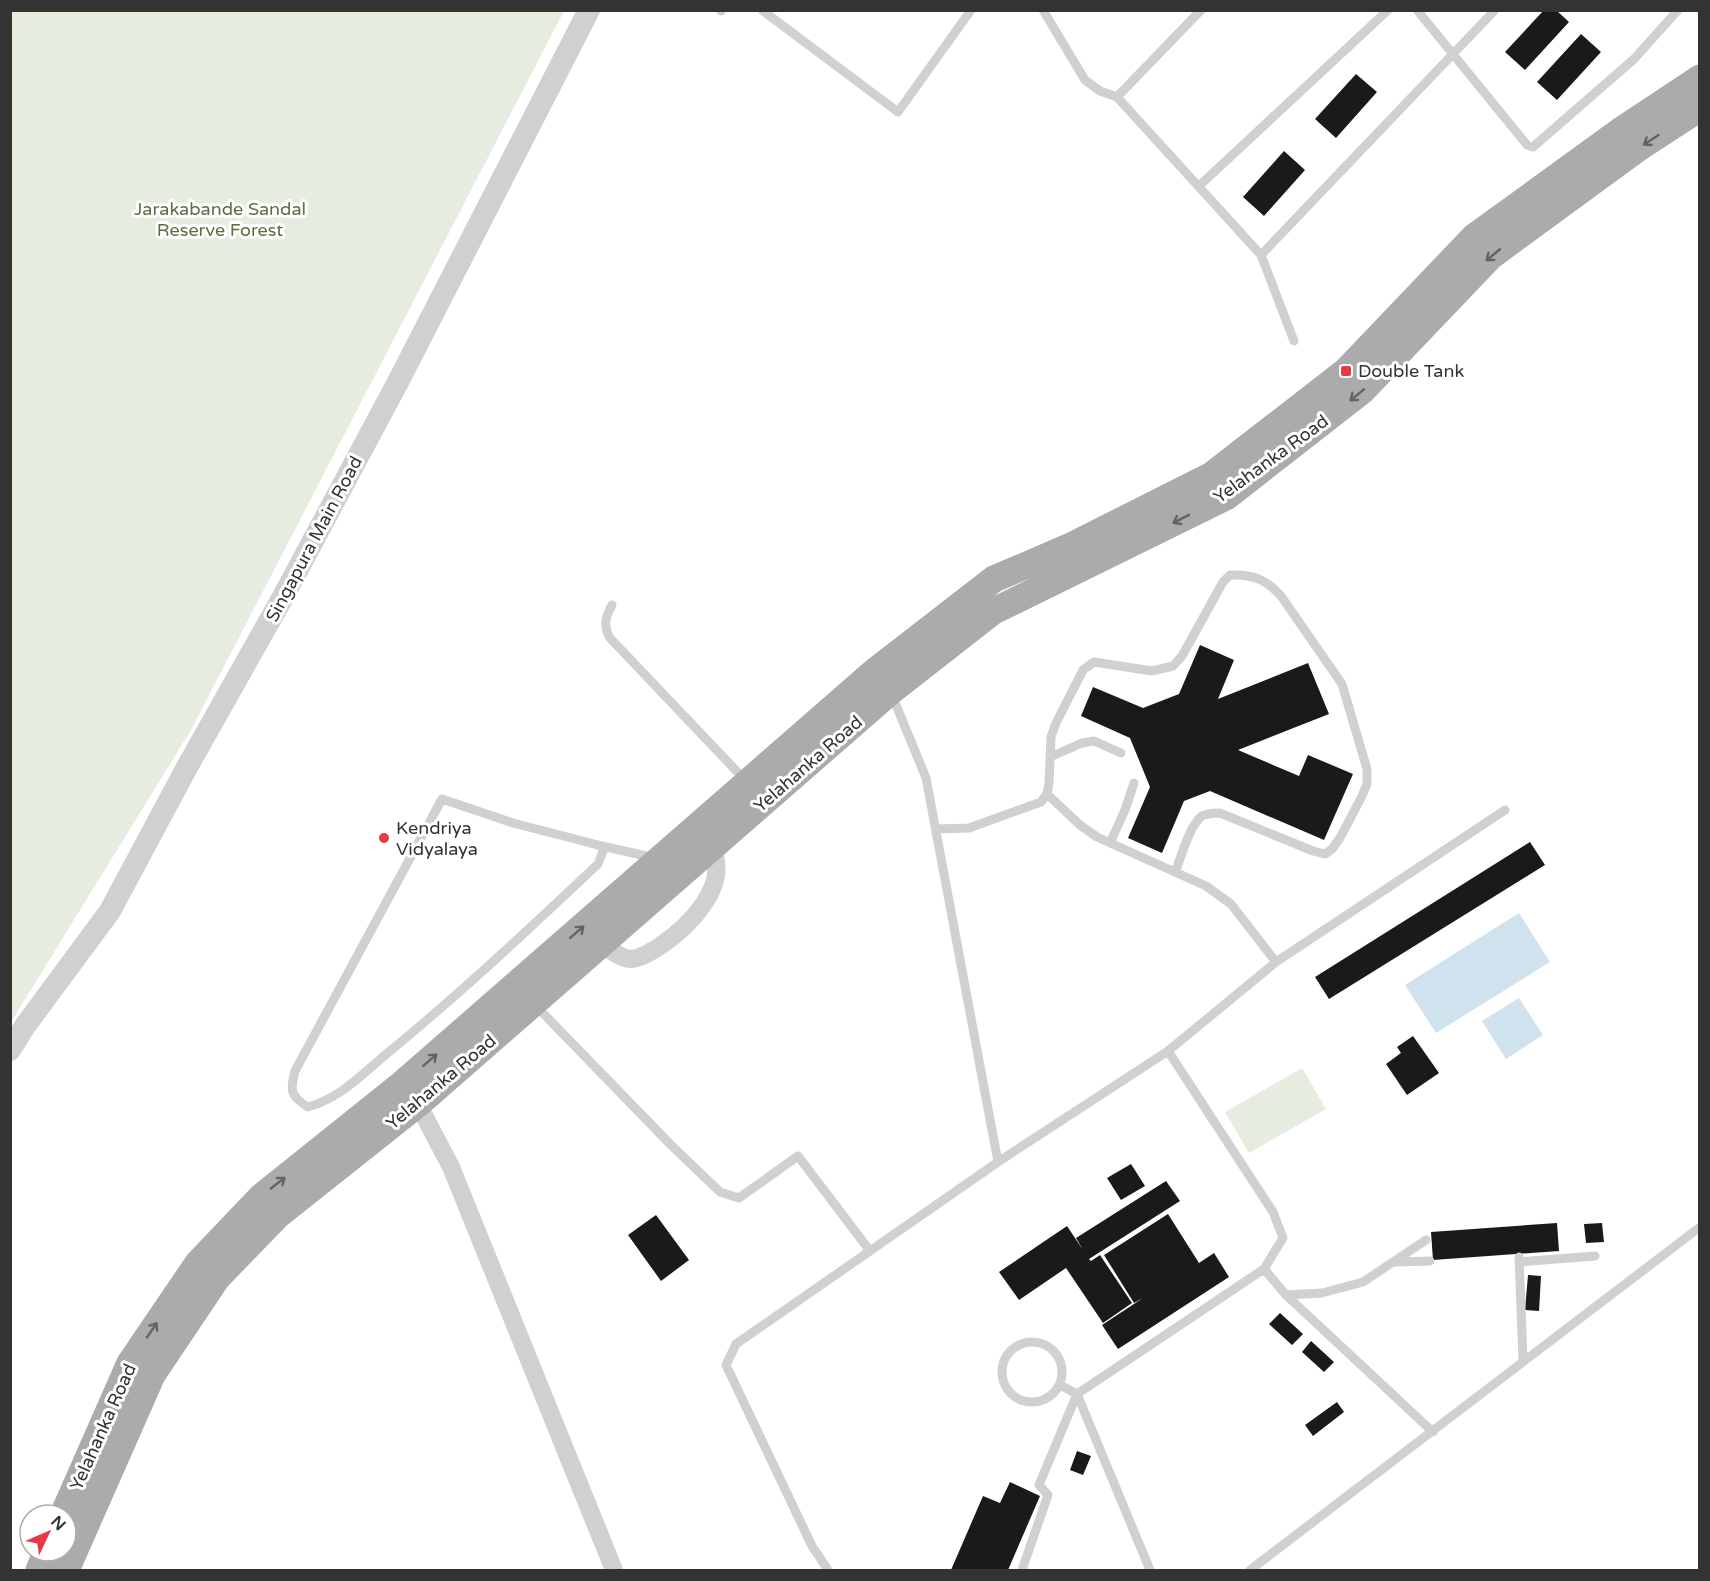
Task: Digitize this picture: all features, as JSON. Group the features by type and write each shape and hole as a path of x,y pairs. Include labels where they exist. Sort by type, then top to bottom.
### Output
{"main road":[{"name":"Yelahanka Road","path":"68,1503 130,1363 198,1263 261,1197 410,1094 534,1003 711,848 883,681 994,579 1071,546 1212,475 1346,372 1474,237 1623,129 1700,78"},
{"name":"Yelahanka Road","path":"66,1570 152,1375 218,1278 278,1216 660,859 747,783 883,681 992,612 1226,497 1363,390 1491,256 1637,149 1700,108"}],"street":[{"name":"Singapura Main Road","path":"10,1050 25,1026 110,911 399,380 589,10"},
{"path":"602,944 617,955 631,959 649,953 676,934 703,907 711,890 716,872 715,856 711,848"},
{"path":"410,1094 450,1167 614,1570"}],"lane":[{"path":"762,10 898,112 971,10"},
{"path":"1043,10 1085,80 1100,91 1117,97 1262,255 1294,341"},
{"path":"1117,97 1201,10"},
{"path":"1199,186 1388,10"},
{"path":"1417,10 1527,146 1533,147 1634,59 1677,10"},
{"path":"1262,255 1495,10"},
{"path":"936,829 969,828 1041,802 1047,794 1051,737 1083,670 1094,662 1152,671 1173,666 1182,656 1223,582 1230,575 1244,574 1261,579 1272,586 1342,684 1367,769 1367,784 1340,838 1325,854 1313,851 1231,815 1210,813 1200,817 1192,829 1175,872"},
{"path":"612,605 604,621 610,638 747,783"},
{"path":"883,681 926,778 998,1162"},
{"path":"1050,758 1082,743 1094,741 1121,753"},
{"path":"1110,843 1131,797 1134,783"},
{"path":"1047,794 1080,825 1110,843 1206,886 1231,904 1276,962"},
{"path":"602,846 603,851 598,864 454,998 347,1088 325,1103 308,1107 296,1100 291,1087 296,1071 442,799 513,823 660,859"},
{"path":"828,1570 812,1546 726,1365 736,1344 998,1162 1168,1050 1276,962 1505,810"},
{"path":"534,1003 720,1192 739,1198 798,1156 870,1251"},
{"path":"1022,1570 1048,1495 1039,1485 1077,1394 1264,1269 1283,1238 1273,1212 1168,1050"},
{"path":"1250,1570 1700,1227"},
{"path":"1286,1295 1322,1293 1363,1282 1426,1240"},
{"path":"1523,1360 1519,1260 1595,1256"},
{"path":"1392,1263 1430,1261"},
{"path":"1264,1269 1286,1295 1433,1432"},
{"path":"1031,1341 1042,1343 1051,1347 1058,1355 1063,1375 1060,1385 1047,1399 1027,1402 1010,1393 1002,1376 1002,1366 1012,1348 1031,1341"},
{"path":"1060,1385 1077,1394 1150,1570"}],"green space":[{"name":"Jarakabande Sandal Reserve Forest","path":"11,10 564,11 191,730 11,1022"},
{"path":"1302,1068 1326,1109 1249,1153 1225,1112"}],"water":[{"path":"1519,913 1550,962 1436,1033 1405,985"},
{"path":"1519,998 1543,1035 1506,1059 1482,1021"}],"building":[{"path":"1544,10 1556,10 1569,22 1525,70 1505,52"},
{"path":"1581,34 1601,52 1557,100 1537,82"},
{"path":"1356,74 1377,92 1336,138 1315,119"},
{"path":"1284,151 1305,170 1264,216 1243,197"},
{"path":"1200,645 1234,660 1218,699 1308,663 1329,714 1238,750 1299,776 1308,755 1353,774 1324,840 1210,791 1184,801 1162,853 1128,838 1150,787 1130,738 1081,716 1093,687 1143,708 1179,694"},
{"path":"1530,842 1545,865 1329,999 1315,977"},
{"path":"1413,1036 1439,1073 1407,1095 1386,1064 1401,1053 1397,1047"},
{"path":"1131,1164 1145,1186 1121,1200 1107,1178"},
{"path":"1166,1181 1180,1201 1089,1259 1091,1261 1100,1255 1132,1303 1103,1323 1066,1268 1019,1300 999,1272 1067,1226 1083,1250 1076,1238"},
{"path":"1168,1214 1199,1263 1214,1253 1229,1277 1118,1349 1102,1325 1143,1298 1134,1303 1104,1255"},
{"path":"656,1215 689,1260 661,1281 628,1235"},
{"path":"1557,1223 1559,1251 1433,1260 1431,1232"},
{"path":"1602,1223 1604,1242 1586,1243 1584,1224"},
{"path":"1528,1275 1541,1276 1539,1311 1525,1310"},
{"path":"1280,1313 1303,1334 1292,1345 1269,1324"},
{"path":"1311,1341 1334,1362 1324,1372 1302,1352"},
{"path":"1337,1402 1344,1412 1313,1436 1305,1425"},
{"path":"1077,1451 1091,1456 1083,1475 1070,1470"},
{"path":"1010,1482 1040,1496 1008,1570 951,1570 983,1496 1000,1503"}],"place":[{"name":"Double Tank","path":"1346,371"},
{"name":"Kendriya Vidyalaya","path":"384,838"}]}
